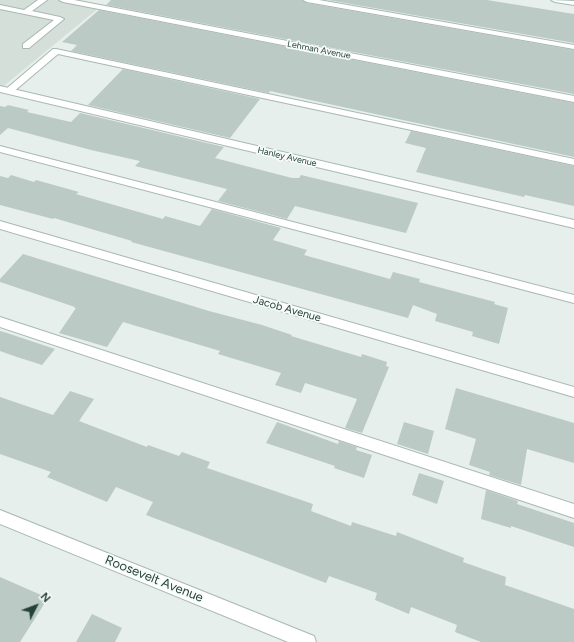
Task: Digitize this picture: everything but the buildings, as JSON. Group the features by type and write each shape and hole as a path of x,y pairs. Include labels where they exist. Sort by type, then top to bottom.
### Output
{"street":[{"path":"26,12 43,0"},
{"name":"Lehman Avenue","path":"65,0 574,100"},
{"path":"307,0 574,47"},
{"path":"555,0 574,3"},
{"path":"0,7 60,19 26,46"},
{"path":"4,90 56,51 574,162"},
{"name":"Hanley Avenue","path":"4,90 574,224"},
{"path":"0,149 574,299"},
{"name":"Jacob Avenue","path":"0,226 574,392"},
{"path":"0,322 574,512"},
{"name":"Roosevelt Avenue","path":"0,517 308,642"}],"shaded area":[{"path":"0,0 63,0 100,7 0,89"}]}
